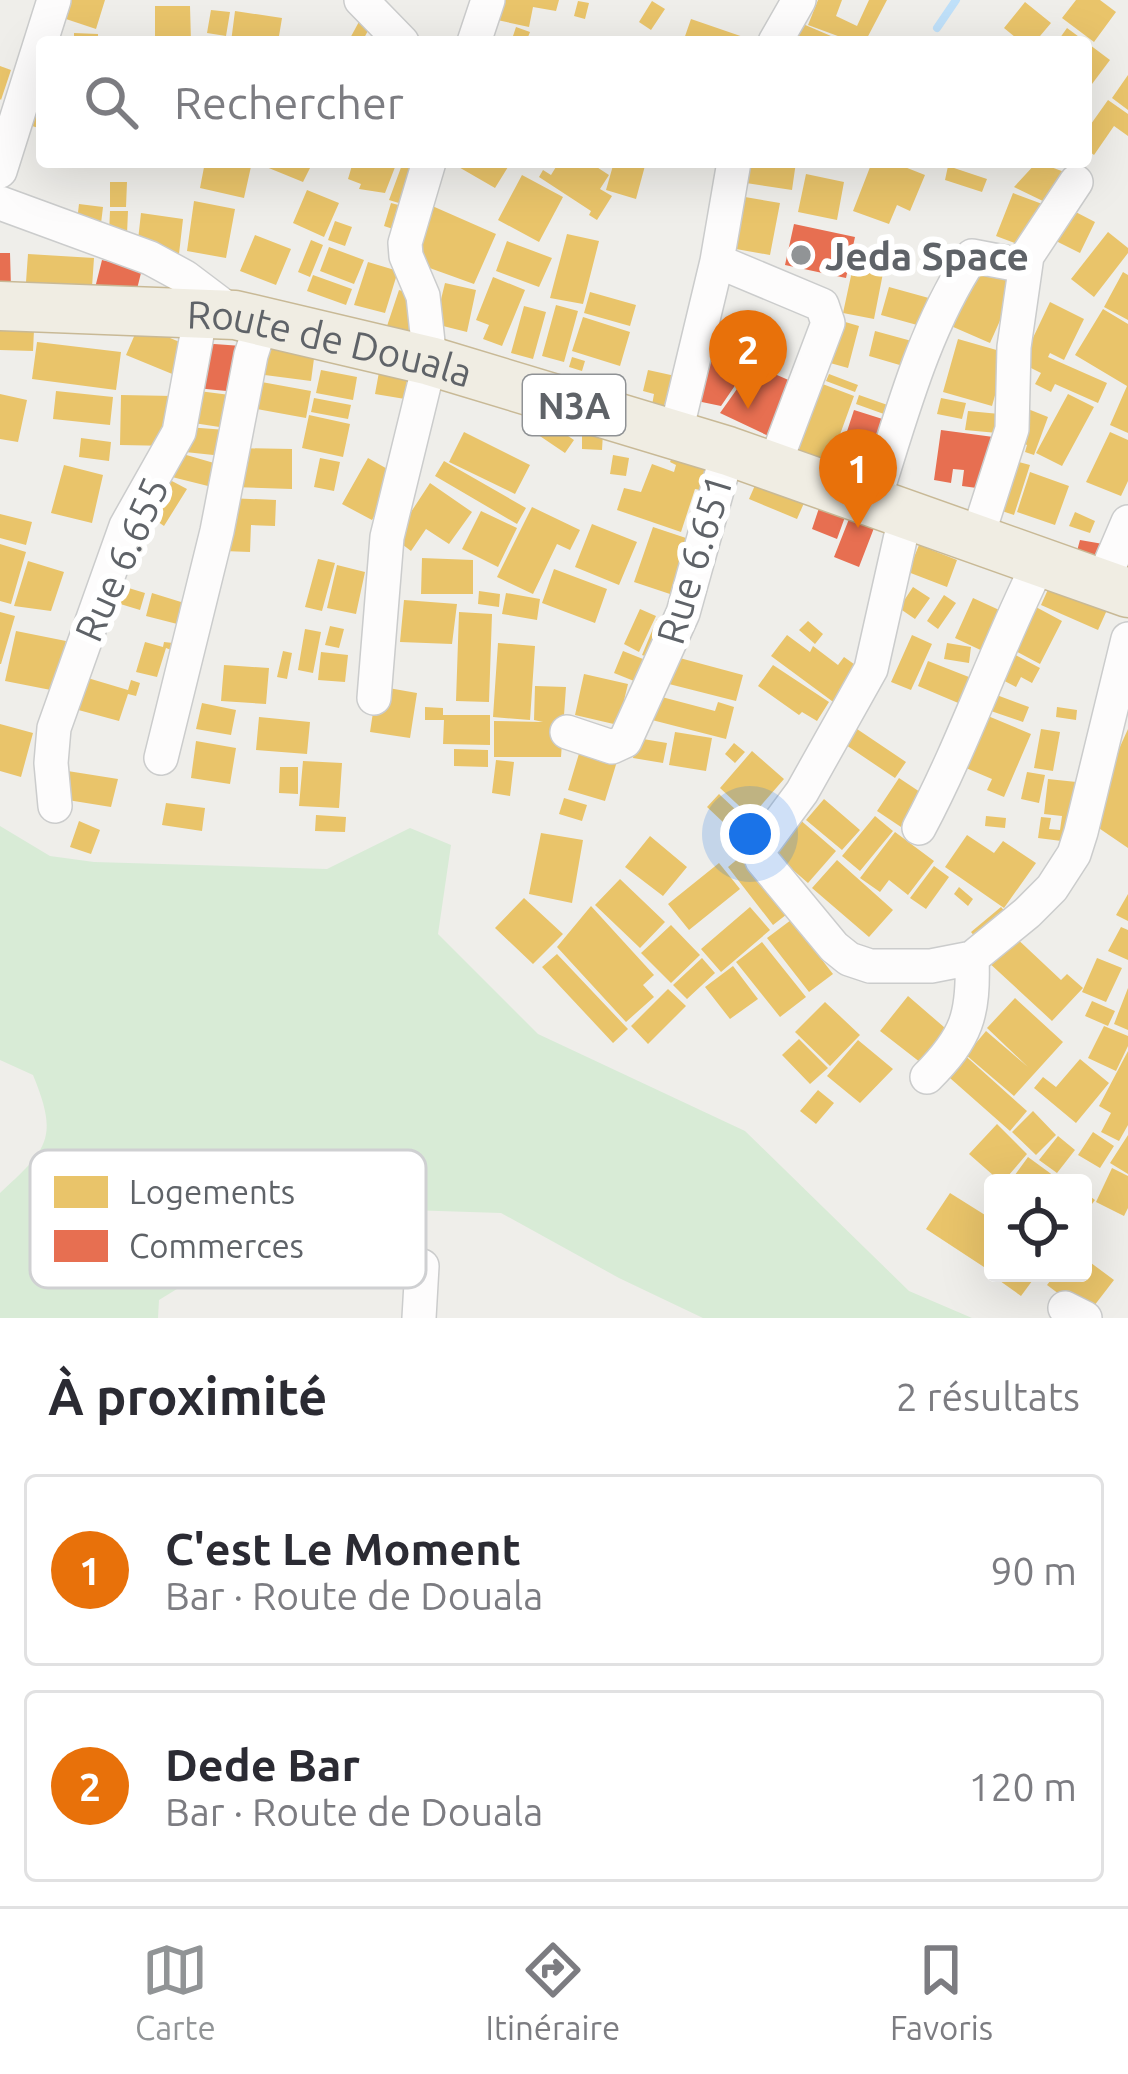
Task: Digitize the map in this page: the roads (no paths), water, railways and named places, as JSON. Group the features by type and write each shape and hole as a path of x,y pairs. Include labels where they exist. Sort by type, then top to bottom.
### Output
{"highway":[{"name":"Route de Douala","path":"0,306 233,316 430,361 774,466 1115,588"}],"street":[{"path":"43,36 54,0"},
{"path":"361,0 396,36"},
{"path":"476,36 488,0"},
{"path":"778,36 799,0"},
{"path":"0,171 36,57"},
{"path":"374,698 387,537 430,361 423,296 405,243 427,168"},
{"path":"675,436 717,261 733,168"},
{"path":"977,538 1012,429 1014,346 1024,266 1037,237 1076,182"},
{"path":"0,203 150,258 185,277 233,316 251,355 217,531 160,758"},
{"path":"1024,266 972,256 953,285 914,376 890,507 871,669 802,793 759,850 762,860 849,959 903,968 972,958 1052,888 1074,854 1128,639"},
{"path":"717,261 822,305 827,314 774,466"},
{"name":"Rue 6.655","path":"55,806 50,763 54,728 126,526 179,432 233,316"},
{"name":"Rue 6.651","path":"567,732 612,747 625,742 683,613 728,451"},
{"path":"1115,588 1128,522"},
{"path":"919,828 947,776 1001,641 1040,561"},
{"path":"927,1077 966,1030 972,958"},
{"path":"419,1318 421,1288"}],"waterway":[{"path":"937,28 956,0"}],"place":[{"name":"Jeda Space","path":"801,255"},
{"name":"Dede Bar","path":"748,409"},
{"name":"C'est Le Moment","path":"858,528"}]}
